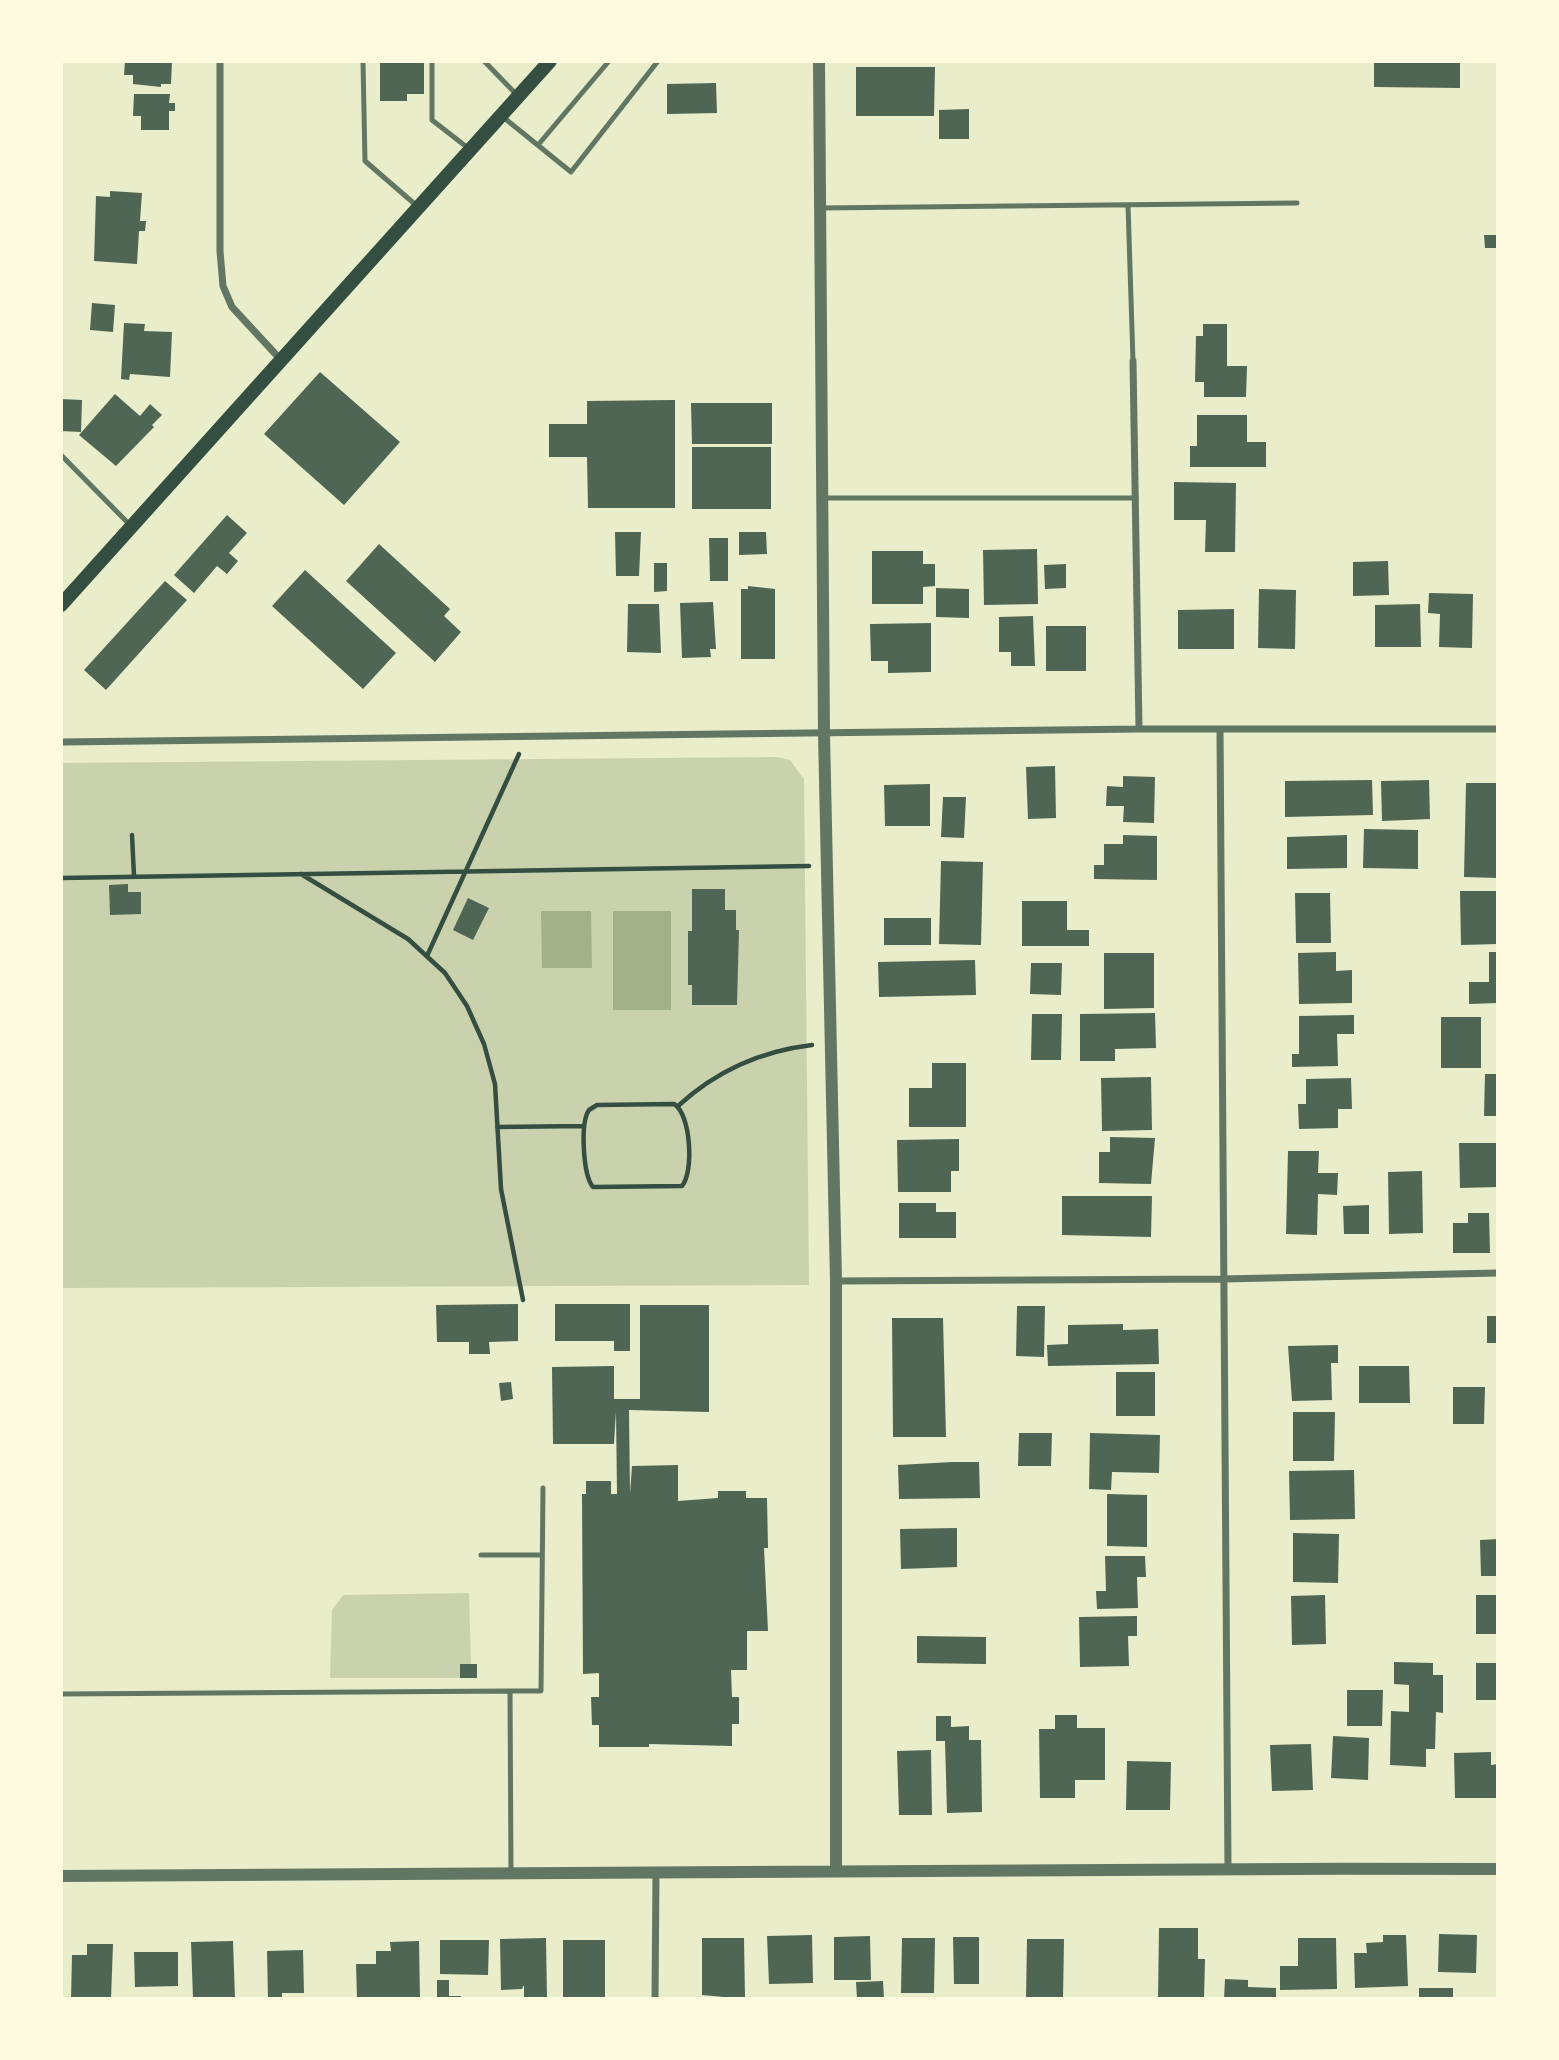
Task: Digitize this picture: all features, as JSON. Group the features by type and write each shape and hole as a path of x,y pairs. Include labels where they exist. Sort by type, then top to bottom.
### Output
{"main road":[{"path":"61,605 550,61"}],"street":[{"path":"220,61 220,251 223,286 232,307 281,361"},
{"path":"819,61 824,734 836,1281 836,1868"},
{"path":"1133,361 1139,729"},
{"path":"61,742 1139,729 1498,729"},
{"path":"1220,729 1228,1868"},
{"path":"836,1281 1223,1279 1498,1273"},
{"path":"61,1877 656,1874 836,1868 1498,1868"},
{"path":"655,1999 656,1874"}],"lane":[{"path":"363,61 365,161 419,208"},
{"path":"432,61 432,120 470,150"},
{"path":"484,61 519,96"},
{"path":"538,145 609,61"},
{"path":"501,116 571,172 658,61"},
{"path":"820,208 1297,203"},
{"path":"1128,205 1133,361"},
{"path":"61,455 132,527"},
{"path":"822,498 1136,498"},
{"path":"61,1694 541,1691 543,1488"},
{"path":"481,1555 542,1555"},
{"path":"510,1691 512,1875"}],"path":[{"path":"427,956 526,737"},
{"path":"132,835 134,876"},
{"path":"61,878 827,865"},
{"path":"300,874 408,939 445,973 467,1006 484,1044 495,1084 501,1189 523,1300"},
{"path":"678,1106 696,1090 746,1061 796,1047 831,1043"},
{"path":"674,1104 678,1106 686,1124 689,1174 682,1186 674,1188 593,1187 587,1174 583,1126 585,1115 597,1105 674,1104"},
{"path":"497,1127 583,1126"}],"shaded area":[{"path":"777,757 790,760 804,779 809,1285 61,1288 61,763"},
{"path":"541,911 591,911 592,968 542,968"},
{"path":"613,911 671,911 671,1010 613,1010"},
{"path":"469,1593 471,1664 460,1678 330,1678 332,1610 343,1595"}],"building":[{"path":"125,61 172,61 171,84 161,84 161,87 133,84 133,75 124,75"},
{"path":"380,61 424,61 424,94 407,94 407,101 380,101"},
{"path":"1374,61 1460,61 1460,88 1374,87"},
{"path":"856,67 935,67 934,116 856,116"},
{"path":"716,83 717,113 667,114 667,84"},
{"path":"134,94 170,94 169,103 175,103 175,111 169,111 169,130 141,130 141,116 133,116"},
{"path":"969,109 969,139 939,139 939,110"},
{"path":"110,191 142,193 140,221 146,221 145,231 139,231 137,264 94,261 96,196 110,197"},
{"path":"1484,235 1498,235 1498,248 1485,248"},
{"path":"92,303 115,305 113,332 90,330"},
{"path":"124,323 145,324 144,331 172,332 170,377 130,374 129,380 121,379"},
{"path":"1203,324 1227,324 1227,366 1247,366 1246,397 1204,397 1204,382 1195,382 1196,336 1203,336"},
{"path":"320,372 400,442 344,505 264,434"},
{"path":"115,394 140,416 150,404 162,415 116,466 79,435"},
{"path":"61,399 82,400 81,432 61,431"},
{"path":"675,400 675,508 588,508 587,457 549,457 549,424 587,424 587,401"},
{"path":"691,403 772,403 772,444 692,444"},
{"path":"1197,415 1247,415 1247,442 1266,442 1266,467 1190,467 1190,446 1197,446"},
{"path":"692,447 771,447 771,509 692,509"},
{"path":"1174,482 1236,483 1235,552 1205,552 1206,520 1174,520"},
{"path":"227,515 247,533 229,553 238,561 227,574 217,566 194,593 174,575"},
{"path":"615,532 641,532 639,576 616,576"},
{"path":"739,532 766,532 767,554 739,555"},
{"path":"709,538 728,538 728,581 710,581"},
{"path":"379,544 450,609 444,616 461,632 435,662 346,581"},
{"path":"1037,549 1038,604 984,605 983,550"},
{"path":"872,551 923,551 923,564 935,564 935,586 923,587 923,604 872,604"},
{"path":"1388,561 1389,595 1353,596 1353,562"},
{"path":"654,563 667,563 667,591 654,592"},
{"path":"1066,564 1066,588 1045,589 1044,565"},
{"path":"305,570 396,653 363,689 272,606"},
{"path":"165,581 187,600 106,690 84,670"},
{"path":"748,586 775,589 775,659 741,659 741,589 748,589"},
{"path":"936,588 969,589 969,618 936,617"},
{"path":"1259,589 1296,590 1295,649 1258,648"},
{"path":"1429,593 1473,594 1472,648 1439,647 1440,614 1428,613"},
{"path":"713,602 716,649 710,649 711,657 682,658 680,603"},
{"path":"628,604 659,604 661,653 627,652"},
{"path":"1420,604 1421,647 1375,647 1375,605"},
{"path":"1234,609 1234,649 1178,649 1178,610"},
{"path":"1033,616 1035,666 1011,666 1011,652 999,652 999,617"},
{"path":"931,623 931,672 888,673 888,661 871,661 870,624"},
{"path":"1046,626 1086,626 1086,671 1046,671"},
{"path":"1055,766 1056,818 1028,819 1026,767"},
{"path":"1123,776 1155,777 1154,823 1123,822 1124,806 1106,806 1107,786 1123,787"},
{"path":"1372,780 1373,815 1285,817 1285,781"},
{"path":"1429,780 1430,819 1382,821 1381,781"},
{"path":"1466,783 1498,783 1498,878 1464,877"},
{"path":"930,784 930,826 885,826 884,785"},
{"path":"943,797 966,797 964,838 941,837"},
{"path":"1364,829 1418,830 1418,869 1363,868"},
{"path":"1123,835 1157,836 1157,880 1094,879 1094,865 1104,865 1104,844 1123,844"},
{"path":"1347,835 1347,868 1287,869 1287,837"},
{"path":"941,861 983,862 981,945 939,944"},
{"path":"128,884 128,892 141,892 141,914 110,915 109,885"},
{"path":"692,889 725,889 725,910 736,910 736,930 739,930 737,1005 692,1005 692,985 688,985 688,931 692,931"},
{"path":"1460,891 1498,891 1498,944 1461,945"},
{"path":"1295,893 1330,893 1331,943 1296,943"},
{"path":"468,898 489,908 473,940 453,930"},
{"path":"1022,901 1067,901 1067,930 1089,930 1089,946 1022,946"},
{"path":"884,918 931,918 931,945 884,945"},
{"path":"1336,952 1336,971 1352,970 1352,1003 1299,1004 1298,953"},
{"path":"1489,952 1498,952 1498,1003 1469,1004 1469,982 1489,982"},
{"path":"1104,953 1154,953 1154,1008 1104,1009"},
{"path":"975,960 976,995 879,997 878,962"},
{"path":"1031,963 1062,963 1061,995 1030,994"},
{"path":"1155,1013 1156,1048 1115,1049 1115,1061 1080,1061 1080,1014"},
{"path":"1032,1014 1062,1014 1061,1060 1031,1060"},
{"path":"1354,1015 1354,1034 1337,1034 1338,1066 1292,1067 1292,1054 1299,1054 1299,1016"},
{"path":"1441,1017 1481,1017 1481,1068 1441,1068"},
{"path":"932,1063 966,1063 966,1127 909,1127 909,1088 932,1088"},
{"path":"1485,1074 1498,1074 1498,1116 1484,1116"},
{"path":"1151,1077 1152,1130 1102,1131 1101,1078"},
{"path":"1351,1078 1352,1109 1338,1109 1338,1128 1299,1129 1298,1104 1306,1104 1306,1079"},
{"path":"1110,1137 1155,1138 1151,1184 1099,1183 1099,1152 1110,1152"},
{"path":"959,1139 959,1171 951,1171 951,1192 898,1192 897,1140"},
{"path":"1459,1143 1498,1143 1498,1187 1460,1188"},
{"path":"1288,1151 1319,1151 1318,1173 1338,1173 1337,1195 1318,1194 1317,1235 1286,1234"},
{"path":"1422,1171 1423,1233 1389,1234 1388,1172"},
{"path":"1062,1196 1152,1196 1151,1237 1062,1235"},
{"path":"899,1203 936,1203 936,1212 956,1212 956,1238 899,1238"},
{"path":"1369,1205 1369,1234 1344,1234 1343,1206"},
{"path":"1468,1213 1489,1213 1490,1253 1453,1253 1453,1223 1468,1223"},
{"path":"518,1304 518,1341 489,1342 490,1354 469,1354 469,1342 437,1342 436,1305"},
{"path":"555,1304 630,1304 630,1351 614,1351 614,1341 555,1341"},
{"path":"640,1305 709,1305 709,1412 629,1410 630,1493 632,1466 678,1465 678,1501 718,1498 718,1491 746,1491 746,1498 767,1498 768,1548 764,1548 768,1631 747,1631 747,1670 731,1670 732,1697 739,1697 739,1724 732,1724 732,1746 649,1744 649,1747 599,1747 599,1725 592,1725 591,1697 599,1697 599,1673 583,1674 582,1494 586,1494 586,1481 611,1481 611,1494 617,1494 616,1411 614,1444 553,1444 552,1367 614,1366 614,1399 640,1399"},
{"path":"1017,1306 1045,1306 1044,1357 1016,1356"},
{"path":"1487,1316 1498,1316 1498,1343 1487,1343"},
{"path":"892,1318 943,1318 946,1437 893,1437"},
{"path":"1123,1324 1123,1330 1158,1329 1159,1364 1048,1366 1047,1345 1068,1344 1068,1325"},
{"path":"1338,1345 1338,1363 1331,1363 1332,1400 1292,1401 1288,1346"},
{"path":"1359,1366 1409,1366 1410,1403 1359,1403"},
{"path":"1116,1372 1155,1372 1155,1416 1116,1416"},
{"path":"511,1382 513,1399 501,1401 499,1383"},
{"path":"1453,1387 1485,1387 1484,1424 1453,1424"},
{"path":"1293,1412 1335,1412 1334,1461 1293,1461"},
{"path":"1019,1433 1052,1433 1051,1466 1018,1466"},
{"path":"1090,1433 1160,1435 1159,1473 1112,1472 1111,1490 1089,1489"},
{"path":"979,1462 980,1498 899,1499 898,1465"},
{"path":"1354,1470 1355,1519 1290,1520 1289,1471"},
{"path":"1107,1494 1147,1495 1147,1547 1107,1546"},
{"path":"957,1528 957,1567 901,1569 900,1529"},
{"path":"1293,1533 1339,1534 1338,1583 1293,1582"},
{"path":"1498,1539 1498,1576 1481,1576 1480,1540"},
{"path":"1105,1556 1145,1556 1146,1577 1137,1577 1138,1608 1097,1609 1096,1591 1106,1591"},
{"path":"1325,1595 1326,1644 1292,1645 1291,1596"},
{"path":"1476,1595 1498,1595 1498,1634 1476,1634"},
{"path":"1137,1616 1137,1636 1128,1636 1129,1666 1080,1667 1079,1617"},
{"path":"917,1636 986,1637 986,1664 917,1663"},
{"path":"1394,1662 1433,1663 1433,1675 1443,1675 1443,1713 1436,1712 1435,1749 1426,1749 1426,1767 1390,1765 1391,1711 1409,1712 1409,1685 1394,1684"},
{"path":"1476,1663 1498,1663 1498,1700 1476,1700"},
{"path":"460,1664 477,1664 477,1678 460,1678"},
{"path":"1347,1690 1383,1690 1382,1726 1347,1726"},
{"path":"1055,1715 1077,1715 1077,1728 1105,1728 1105,1780 1075,1780 1075,1798 1040,1798 1039,1729 1055,1729"},
{"path":"936,1716 951,1716 951,1727 969,1726 969,1740 981,1740 982,1812 947,1813 945,1741 936,1741"},
{"path":"1333,1736 1369,1738 1368,1780 1331,1778"},
{"path":"1311,1744 1313,1790 1272,1791 1270,1745"},
{"path":"931,1750 932,1815 899,1815 897,1751"},
{"path":"1491,1752 1491,1765 1498,1764 1498,1798 1455,1798 1454,1753"},
{"path":"1127,1761 1171,1762 1170,1810 1126,1810"},
{"path":"1159,1928 1198,1928 1198,1959 1205,1959 1204,1999 1158,1999"},
{"path":"1439,1934 1477,1935 1476,1973 1438,1972"},
{"path":"812,1935 813,1983 769,1984 767,1936"},
{"path":"1383,1935 1406,1935 1408,1986 1355,1988 1354,1953 1367,1953 1366,1943 1383,1942"},
{"path":"870,1936 871,1980 834,1980 834,1937"},
{"path":"953,1937 979,1937 979,1984 954,1984"},
{"path":"546,1938 547,1999 524,1999 524,1985 522,1989 501,1990 500,1939"},
{"path":"702,1938 744,1938 745,1999 702,1995"},
{"path":"902,1938 935,1938 934,1993 901,1993"},
{"path":"1298,1938 1336,1938 1337,1989 1280,1990 1280,1966 1298,1966"},
{"path":"1027,1939 1064,1939 1063,1999 1026,1999"},
{"path":"440,1940 489,1940 488,1975 440,1974"},
{"path":"563,1940 605,1940 605,1999 563,1999"},
{"path":"233,1941 235,1999 193,1999 191,1942"},
{"path":"419,1941 420,1999 357,1999 356,1964 376,1964 376,1951 391,1951 390,1942"},
{"path":"87,1944 113,1944 111,1999 71,1999 72,1955 87,1955"},
{"path":"303,1950 304,1993 282,1993 282,1999 268,1999 267,1951"},
{"path":"134,1952 178,1952 178,1986 135,1987"},
{"path":"1225,1979 1248,1980 1248,1987 1276,1988 1276,1999 1224,1999"},
{"path":"437,1980 449,1980 449,1996 461,1996 461,1999 437,1999"},
{"path":"883,1981 884,1999 857,1999 856,1982"},
{"path":"1419,1988 1453,1988 1453,1999 1419,1999"}]}
